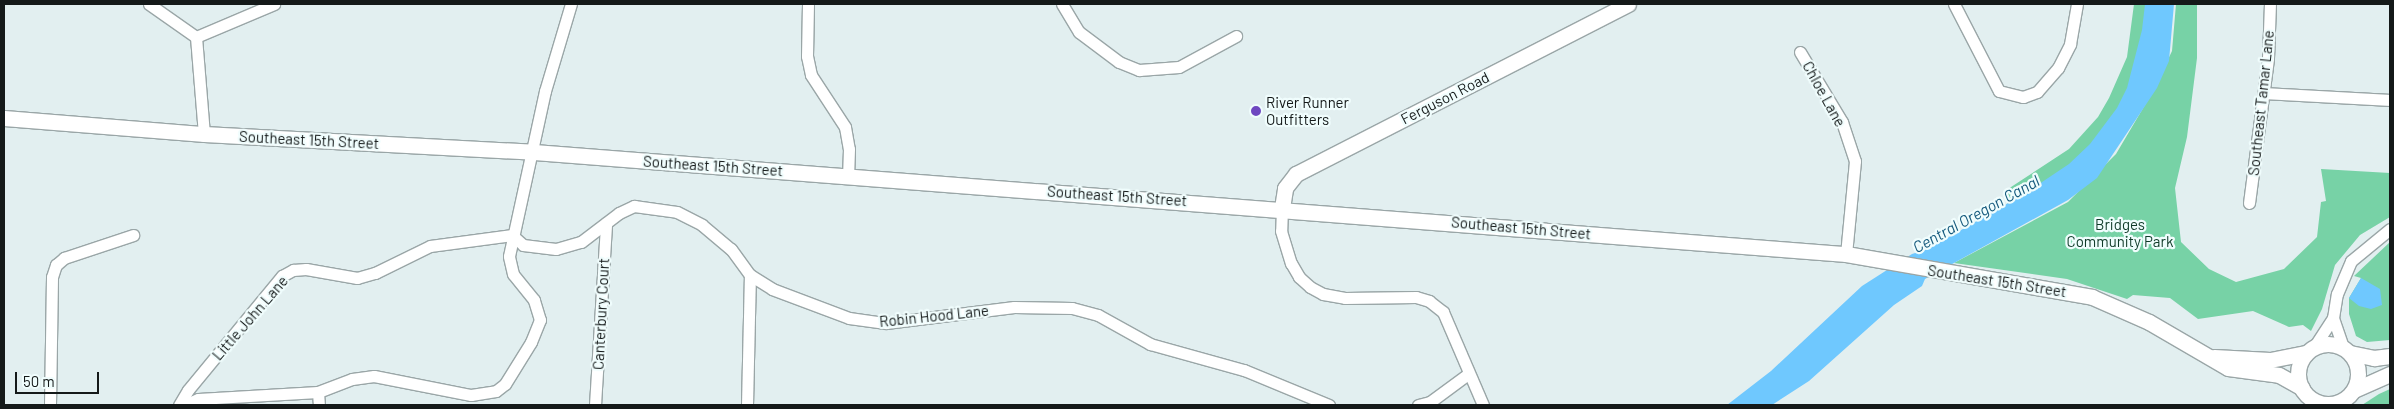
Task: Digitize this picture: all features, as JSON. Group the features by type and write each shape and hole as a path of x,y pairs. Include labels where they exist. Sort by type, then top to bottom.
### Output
{"main road":[{"name":"Ferguson Road","path":"1282,208 1285,188 1296,174 1628,4"},
{"name":"Southeast 15th Street","path":"4,118 204,134 534,152 1282,208 1846,254 2092,297 2143,319 2212,357 2228,368 2279,375 2307,397"},
{"path":"2390,356 2374,358 2323,344 2310,350 2298,370 2307,397 2324,404 2340,403 2354,390 2390,374"},
{"name":"Southeast 15th Street","path":"2212,357 2270,360 2310,350"},
{"path":"2346,350 2358,371 2354,390"}],"street":[{"path":"149,4 196,37"},
{"path":"196,37 274,4"},
{"path":"184,405 198,399 318,392 352,380 374,376 471,394 496,391 505,384 531,342 540,320 534,300 513,274 509,256 512,236 534,152 545,91 572,4"},
{"path":"808,4 807,56 811,75 845,127 849,149 848,176"},
{"path":"1062,4 1079,32 1090,42 1119,62 1139,70 1179,67 1236,36"},
{"path":"1954,4 2000,91 2023,97 2037,92 2058,68 2070,44 2077,4"},
{"name":"Southeast Tamar Lane","path":"2249,203 2264,93 2270,4"},
{"path":"196,37 204,134"},
{"name":"Chloe Lane","path":"1800,52 1842,122 1855,160 1846,254"},
{"path":"2264,93 2390,100"},
{"name":"Robin Hood Lane","path":"512,236 523,245 556,249 581,242 619,212 634,206 677,212 702,225 724,243 750,275 772,289 868,322 886,323 1014,307 1072,308 1098,315 1150,344 1244,370 1329,405"},
{"path":"1282,208 1281,231 1292,263 1299,277 1310,287 1323,294 1344,298 1402,296 1429,300 1443,312 1468,374 1483,405"},
{"name":"Canterbury Court","path":"594,405 606,223"},
{"path":"2310,350 2333,318 2339,288 2351,261 2390,229"},
{"path":"50,405 52,277 56,266 64,258 132,235"},
{"name":"Little John Lane","path":"179,405 188,390 282,276 293,270 306,269 357,278 375,273 430,246 512,236"},
{"path":"747,405 750,275"},
{"path":"2333,318 2346,350"},
{"path":"1418,405 1430,402 1468,374"},
{"path":"318,392 319,405"}],"green space":[{"path":"2134,4 2160,4 2126,121 2007,219 2008,189 2069,149 2098,117 2109,98 2127,57"},
{"name":"Bridges Community Park","path":"2176,4 2197,4 2197,58 2187,137 2175,188 2181,242 2209,269 2236,282 2284,269 2317,237 2321,202 2326,201 2321,169 2390,173 2390,217 2360,235 2335,265 2322,309 2311,331 2303,325 2289,327 2253,311 2198,319 2170,298 2133,295 2127,299 2067,279 1954,263 2068,202 2116,154 2152,93 2172,51"},
{"path":"2390,242 2390,340 2367,342 2356,336 2349,314 2349,298 2361,278 2354,276"},
{"path":"2390,389 2390,405 2362,405 2379,394"}],"water":[{"path":"2145,4 2174,4 2169,61 2157,88 2097,178 2068,200 1925,279 1922,286 1894,305 1809,381 1772,405 1727,405 1771,371 1862,286 1912,254 1928,249 2024,194 2069,164 2090,144 2117,108 2127,88 2142,30"},
{"path":"2361,278 2380,289 2382,305 2371,309 2359,306 2349,298"}],"place":[{"name":"River Runner Outfitters","path":"1256,111"}],"water label":[{"name":"Central Oregon Canal","path":"1976,214"}]}
